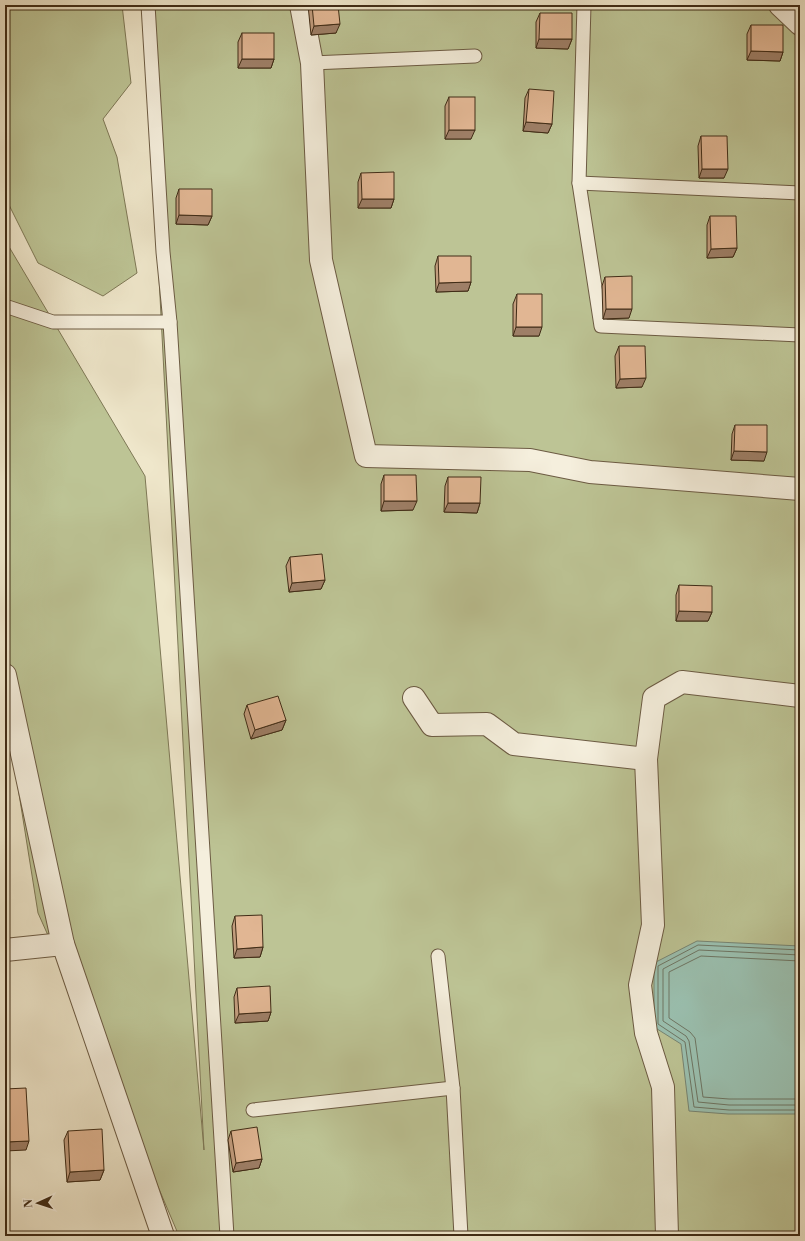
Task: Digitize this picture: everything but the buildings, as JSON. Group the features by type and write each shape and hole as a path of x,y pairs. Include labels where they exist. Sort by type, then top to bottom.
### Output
{"street":[{"path":"301,5 312,63 321,260 366,456 530,460 590,472 800,489"},
{"path":"780,5 800,24"},
{"path":"667,1236 663,1087 646,1033 640,985 653,925 646,759 654,698 682,682 800,696"},
{"path":"6,683 63,944 163,1236"},
{"path":"414,698 432,725 488,724 514,744 646,759"},
{"path":"5,950 63,944"}],"lane":[{"path":"148,5 163,252 170,322 227,1236"},
{"path":"584,5 579,183 601,326 800,335"},
{"path":"312,63 475,56"},
{"path":"579,183 800,193"},
{"path":"5,306 53,322 170,322"},
{"path":"438,956 453,1088 461,1236"},
{"path":"253,1110 453,1088"}],"shaded area":[{"path":"5,5 122,5 131,83 103,119 117,157 137,273 103,296 38,263 9,205 5,191"},
{"path":"145,5 800,5 800,1236 179,1236 110,1074 38,913 5,706 5,240 145,476 204,1150"}],"water":[{"path":"697,941 800,946 800,1114 728,1114 689,1111 681,1044 654,1027 654,963"}]}
